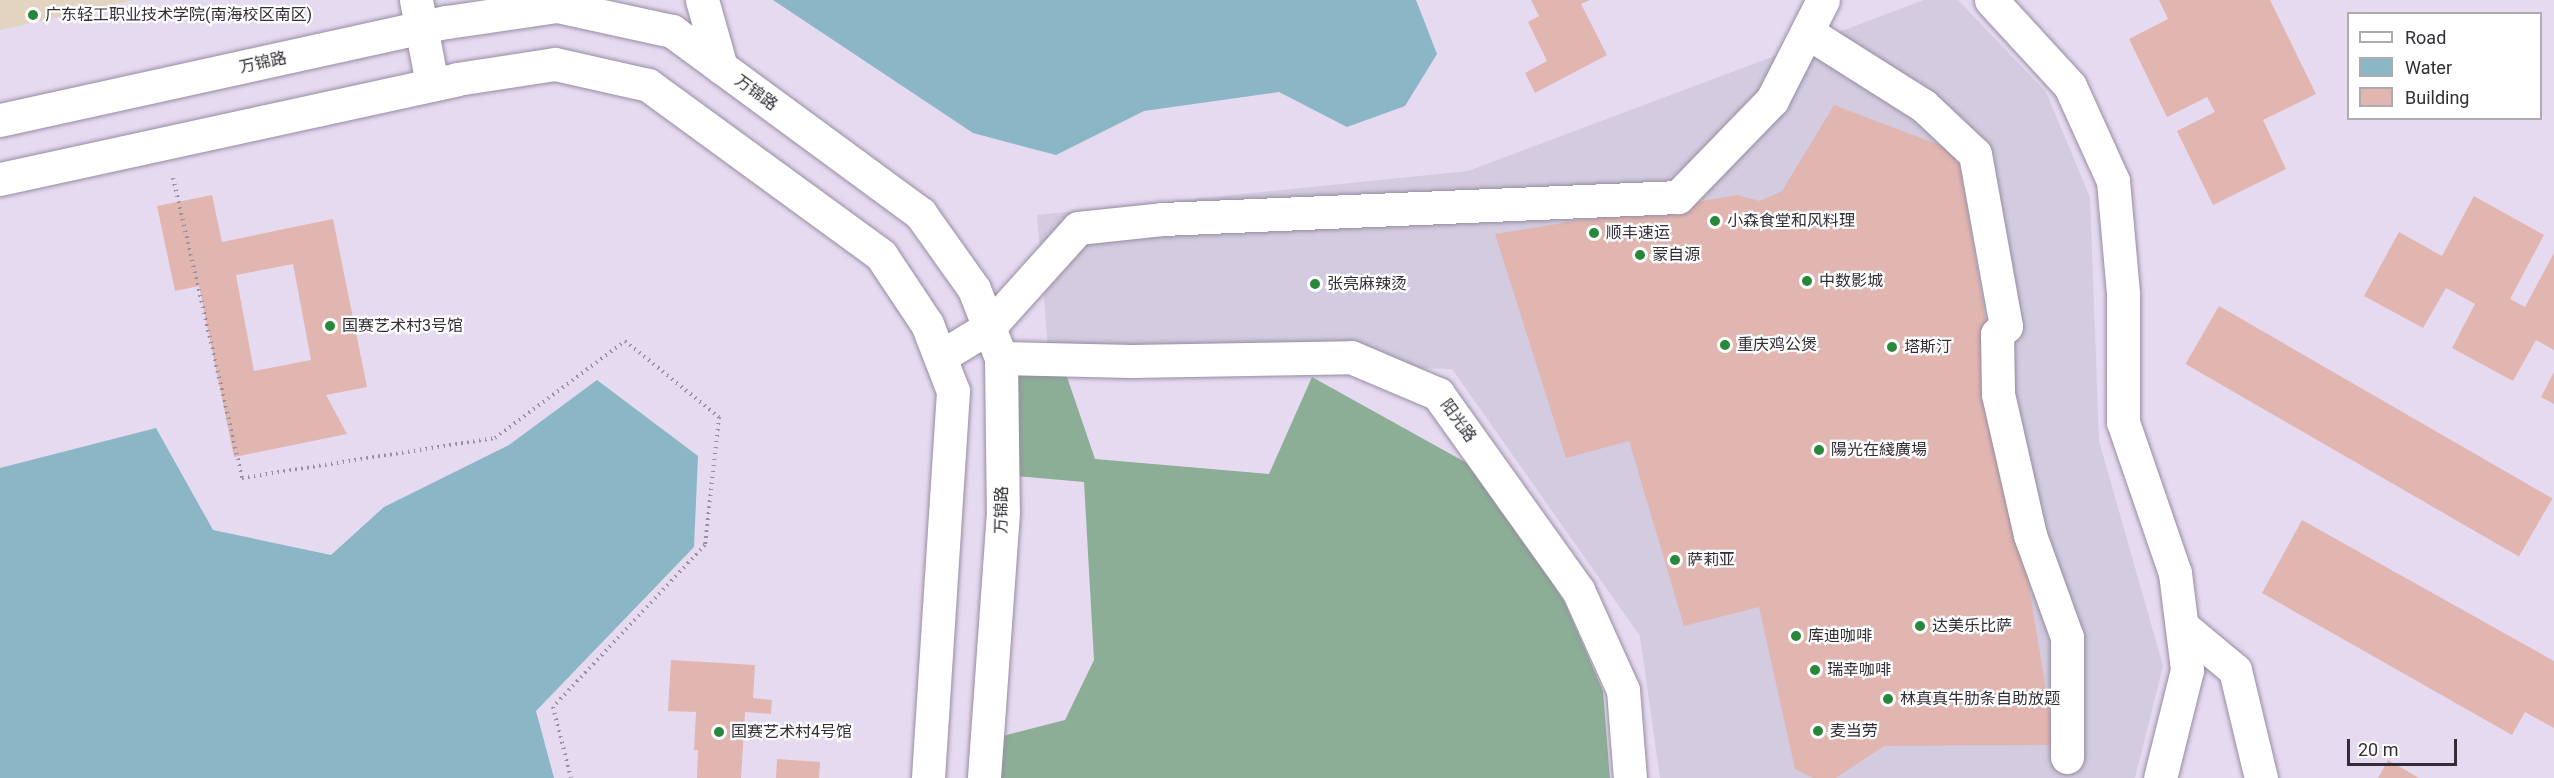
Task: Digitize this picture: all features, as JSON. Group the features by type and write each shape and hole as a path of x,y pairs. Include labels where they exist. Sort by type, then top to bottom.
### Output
{"street":[{"path":"702,0 721,67"},
{"path":"940,357 989,327 1078,228 1162,219 1678,197 1772,100 1823,0"},
{"path":"1991,0 2070,86 2113,181 2123,294 2123,422 2175,573 2187,670 2160,778"},
{"name":"万锦路","path":"0,120 418,14 557,6 672,32 920,213 974,289 1001,358 1003,512 984,778"},
{"path":"418,14 432,84"},
{"path":"1807,32 1924,106 1975,154 2006,326 1997,334 1998,394 2030,535 2067,638 2067,757"},
{"path":"0,179 432,84 555,64 648,85 881,255 927,324 953,391 927,778"},
{"name":"阳光路","path":"1001,358 1131,361 1351,357 1438,394 1578,590 1623,690 1630,778"},
{"path":"2182,627 2235,670 2261,778"}],"path":[{"path":"165,142 242,478 495,438 625,341 719,417 705,545 553,707 571,778"}],"shaded area":[{"name":"广东轻工职业技术学院(南海校区南区)","path":"0,0 134,0 0,30"},
{"path":"1924,0 1958,0 2046,92 2090,197 2099,441 2163,666 2135,778 1660,778 1640,636 1452,369 1049,359 1037,215 1468,171"}],"green space":[{"path":"1014,369 1066,374 1095,459 1269,474 1312,377 1483,472 1565,603 1603,691 1610,778 998,778 999,737 1065,720 1094,660 1084,482 1016,476"}],"water":[{"path":"773,0 1416,0 1437,54 1405,106 1347,127 1279,92 1144,111 1056,155 973,133"},
{"path":"597,380 698,456 694,547 536,711 554,778 0,778 0,468 156,428 213,530 331,555 384,507 509,445"}],"building":[{"path":"1531,0 1590,0 1581,4 1607,55 1535,93 1525,73 1547,61 1528,22 1539,16"},
{"path":"2159,0 2270,0 2316,94 2263,120 2286,169 2213,205 2177,131 2215,112 2207,97 2167,117 2129,39 2168,19"},
{"name":"陽光在綫廣場","path":"1834,105 1958,152 2055,745 1884,746 1836,778 1813,778 1795,769 1759,607 1684,626 1629,441 1566,458 1495,234 1738,195 1760,201 1782,191"},
{"name":"国赛艺术村3号馆","path":"212,195 222,242 333,219 367,387 326,395 347,434 234,457 199,286 175,291 157,206","holes":["293,264 311,360 254,371 236,275"]},
{"path":"2474,196 2544,235 2510,299 2525,307 2554,253 2554,350 2536,340 2513,381 2452,348 2475,304 2446,288 2423,328 2364,296 2399,232 2442,256"},
{"path":"2219,306 2552,498 2519,557 2186,364"},
{"path":"2554,372 2554,404 2541,397"},
{"path":"2302,520 2554,661 2554,728 2525,712 2512,735 2262,593"},
{"name":"国赛艺术村4号馆","path":"671,660 755,665 753,698 772,700 771,714 745,712 741,778 697,778 698,750 694,750 696,712 668,711"},
{"name":"国赛艺术村4号馆","path":"777,759 820,762 819,778 776,778"},
{"path":"2388,760 2419,778 2378,778"}],"place":[{"name":"广东轻工职业技术学院(南海校区南区)","path":"33,15"},
{"name":"小森食堂和风料理","path":"1715,221"},
{"name":"顺丰速运","path":"1594,233"},
{"name":"蒙自源","path":"1640,255"},
{"name":"中数影城","path":"1807,281"},
{"name":"张亮麻辣烫","path":"1315,284"},
{"name":"国赛艺术村3号馆","path":"330,326"},
{"name":"重庆鸡公煲","path":"1725,345"},
{"name":"塔斯汀","path":"1892,347"},
{"name":"陽光在綫廣場","path":"1819,450"},
{"name":"萨莉亚","path":"1675,560"},
{"name":"达美乐比萨","path":"1920,626"},
{"name":"库迪咖啡","path":"1796,636"},
{"name":"瑞幸咖啡","path":"1815,670"},
{"name":"林真真牛肋条自助放题","path":"1888,699"},
{"name":"麦当劳","path":"1818,731"},
{"name":"国赛艺术村4号馆","path":"719,732"}]}
